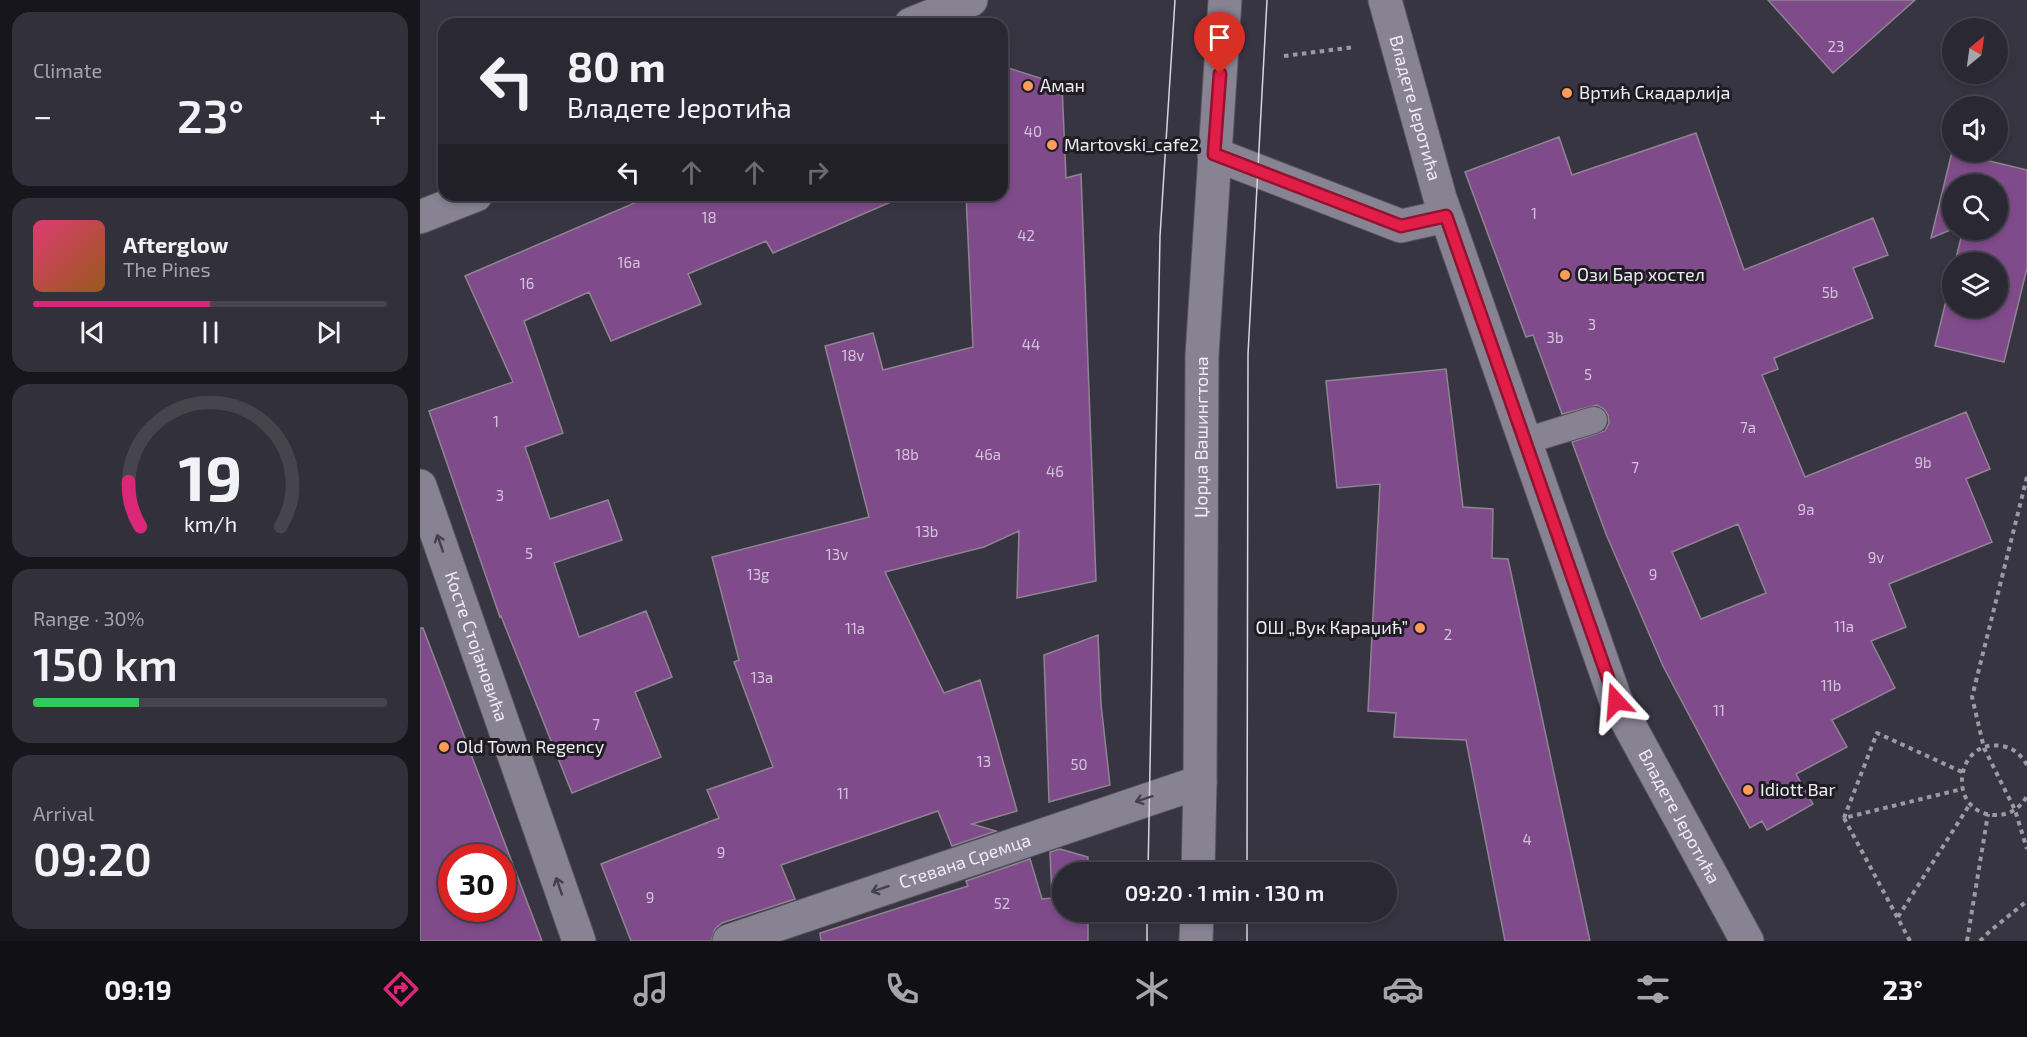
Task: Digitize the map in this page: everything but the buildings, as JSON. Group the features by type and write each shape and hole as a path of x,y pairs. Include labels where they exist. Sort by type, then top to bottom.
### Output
{"street":[{"path":"926,18 971,0"},
{"name":"Џорџа Вашингтона","path":"1198,862 1202,355 1225,0"},
{"name":"Владете Јеротића","path":"1385,0 1446,216 1616,701 1747,941"},
{"path":"1214,154 1401,226 1446,216"},
{"path":"420,217 461,201"},
{"name":"Косте Стојановића","path":"420,486 579,941"},
{"name":"Стевана Сремца","path":"729,941 1200,782"},
{"path":"1196,941 1197,922"}],"lane":[{"path":"1525,441 1594,420"}],"path":[{"path":"1284,56 1397,41"},
{"path":"2027,477 1972,697 1984,747 2014,810 2027,849"},
{"path":"1910,941 1844,818 1877,733 1962,772"},
{"path":"2027,765 2017,752 1995,745 1984,747 1974,753 1962,772 1962,789 1970,804 1988,814 1997,815 2014,810 2023,803 2027,796"},
{"path":"1844,818 1962,789"},
{"path":"1897,917 1970,804"},
{"path":"1967,941 1988,814"},
{"path":"1980,941 2027,901"}],"tram line":[{"path":"1148,862 1160,236 1175,0"},
{"path":"1247,862 1248,354 1267,0"},
{"path":"1147,922 1147,941"},
{"path":"1247,922 1247,941"}],"place":[{"name":"Аман","path":"1028,86"},
{"name":"Вртић Скадарлија","path":"1567,93"},
{"name":"Martovski_cafe2","path":"1052,145"},
{"name":"Ози Бар хостел","path":"1565,275"},
{"name":"ОШ „Вук Караџић”","path":"1420,628"},
{"name":"Old Town Regency","path":"444,747"},
{"name":"Idiott Bar","path":"1748,790"}],"route":[{"path":"1220,74 1214,154 1401,226 1446,216 1616,701"}]}
